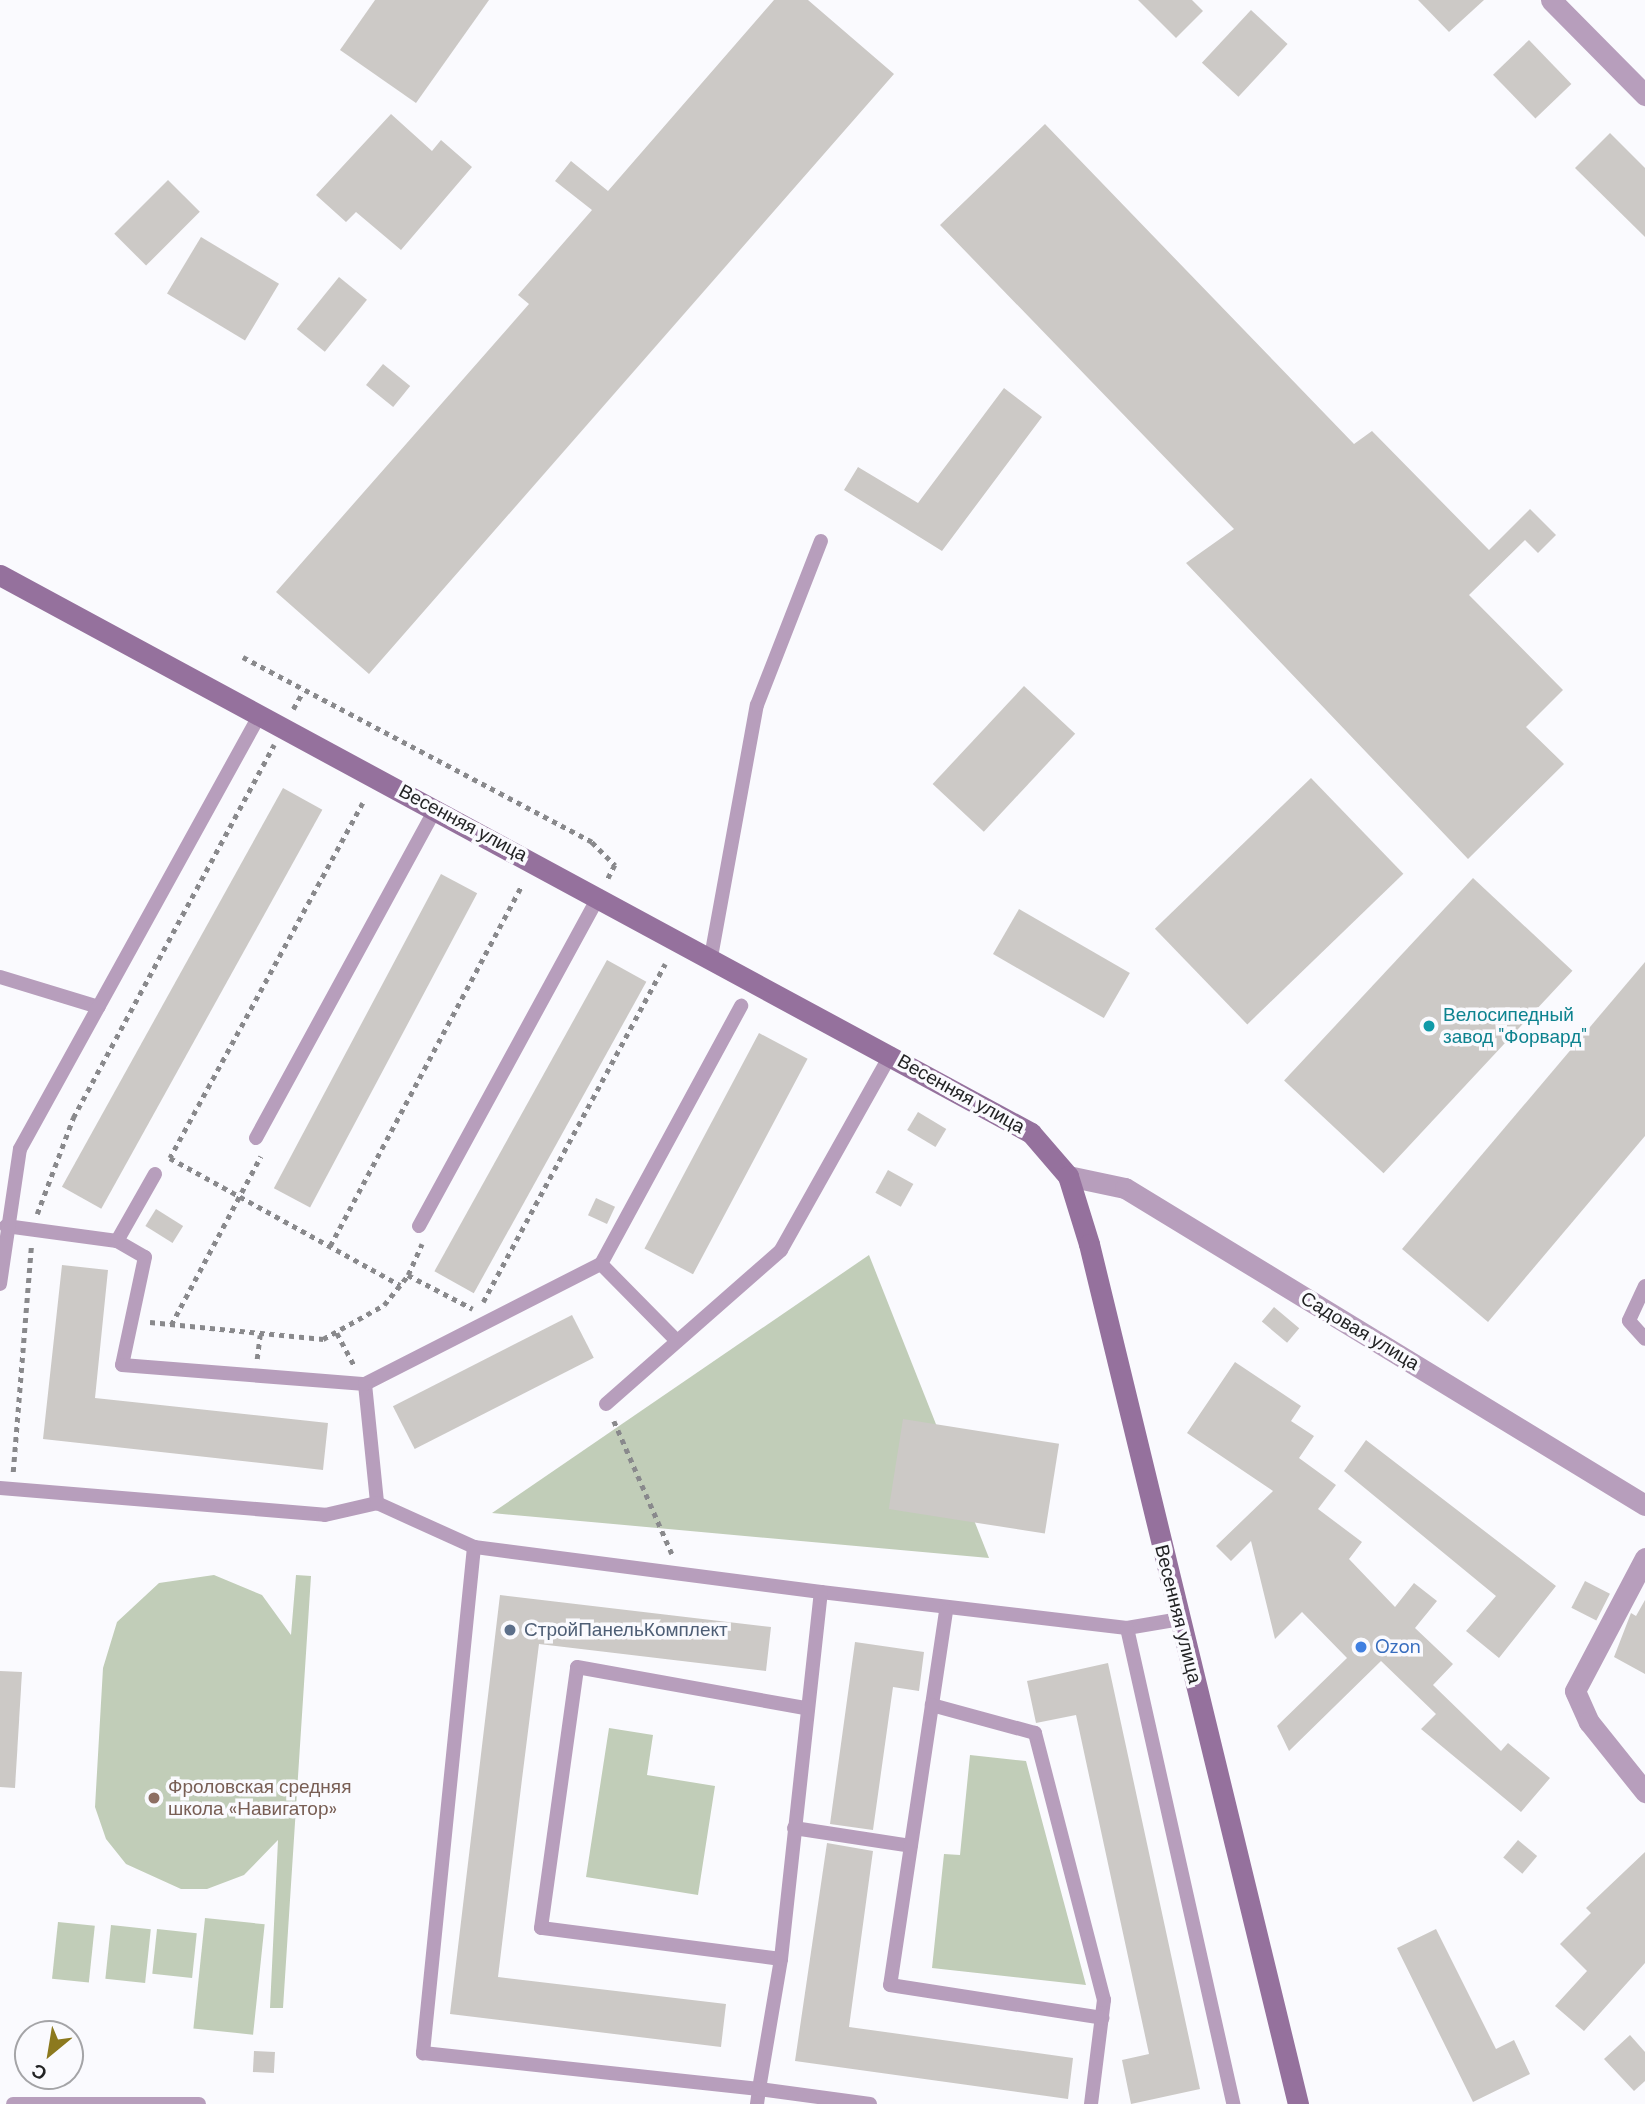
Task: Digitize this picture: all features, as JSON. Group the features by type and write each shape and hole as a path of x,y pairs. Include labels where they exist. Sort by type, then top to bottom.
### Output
{"street":[{"path":"1551,0 1645,95"},
{"name":"Весенняя улица","path":"0,575 891,1054 1031,1133 1068,1176 1180,1619 1298,2104"},
{"name":"Садовая улица","path":"1068,1176 1125,1188 1645,1505"},
{"path":"1645,1559 1575,1691 1589,1721 1645,1792"}],"lane":[{"path":"711,957 757,705 821,541"},
{"path":"0,1284 2,1246 20,1149 261,713"},
{"path":"256,1138 436,808"},
{"path":"419,1226 599,896"},
{"path":"0,977 99,1007"},
{"path":"6,1226 117,1241 145,1257 122,1365 365,1384 601,1264 741,1006"},
{"path":"606,1404 781,1250 891,1054"},
{"path":"117,1241 155,1174"},
{"path":"601,1264 677,1342"},
{"path":"1645,1286 1629,1321 1645,1339"},
{"path":"365,1384 377,1503"},
{"path":"6,1489 325,1515 377,1503 474,1547 946,1611 1127,1628 1180,1619"},
{"path":"474,1547 424,2053 758,2097 870,2104"},
{"path":"758,2097 781,1959 806,1708 821,1592"},
{"path":"946,1611 890,1985 1102,2018"},
{"path":"1127,1628 1233,2104"},
{"path":"781,1959 541,1928 577,1667 806,1708"},
{"path":"932,1705 1035,1733 1104,2000 1091,2104"},
{"path":"794,1828 911,1846"},
{"path":"13,2104 199,2104"}],"path":[{"path":"243,657 303,692 592,842 615,866 599,896"},
{"path":"6,1489 32,1228 73,1118 303,692"},
{"path":"330,1246 522,887"},
{"path":"477,1312 665,964"},
{"path":"132,1320 298,1339 337,1333 384,1306 408,1275 426,1234 419,1226"},
{"path":"408,1275 492,1320"},
{"path":"337,1333 365,1384"},
{"path":"606,1404 681,1574"}],"green space":[{"path":"869,1255 989,1558 492,1513"},
{"path":"214,1575 262,1595 291,1635 296,1575 311,1576 283,2008 270,2008 278,1840 244,1875 207,1889 181,1889 126,1864 106,1839 95,1807 103,1668 117,1622 159,1583"},
{"path":"609,1728 653,1735 647,1775 715,1786 698,1895 586,1877"},
{"path":"970,1755 1026,1761 1086,1985 932,1968 944,1854 960,1855"},
{"path":"205,1918 265,1924 253,2035 193,2028"},
{"path":"58,1922 95,1926 89,1983 52,1979"},
{"path":"111,1925 151,1929 145,1983 105,1979"},
{"path":"157,1929 197,1933 192,1978 152,1974"}],"building":[{"path":"375,0 489,0 416,103 340,50"},
{"path":"774,0 808,0 894,74 369,674 276,592 529,304 518,295 592,210 555,181 571,161 608,191"},
{"path":"1138,0 1192,0 1203,11 1176,38"},
{"path":"1418,0 1484,0 1449,32"},
{"path":"1251,10 1288,44 1238,97 1202,63"},
{"path":"1529,40 1571,84 1535,119 1493,75"},
{"path":"391,114 432,151 441,140 472,167 401,250 356,212 346,222 316,195"},
{"path":"1045,124 1354,444 1372,431 1489,550 1530,509 1556,535 1538,553 1525,540 1469,595 1563,690 1526,727 1564,764 1468,859 1186,563 1234,529 940,225"},
{"path":"1610,133 1645,168 1645,237 1575,168"},
{"path":"168,180 200,212 146,266 114,234"},
{"path":"201,237 279,284 245,340 167,294"},
{"path":"339,277 367,300 325,352 297,329"},
{"path":"383,364 410,386 393,407 366,385"},
{"path":"1004,388 1042,417 942,551 844,490 858,467 918,503"},
{"path":"1024,686 1075,734 984,832 933,784"},
{"path":"1311,778 1403,874 1247,1024 1155,929"},
{"path":"283,788 322,810 101,1209 62,1187"},
{"path":"441,874 477,893 310,1208 274,1188"},
{"name":"Велосипедный завод \"Форвард\"","path":"1473,878 1572,971 1384,1173 1284,1081"},
{"path":"1019,909 1130,973 1104,1018 993,954"},
{"path":"607,960 646,982 474,1293 434,1271"},
{"path":"1645,962 1645,1136 1488,1322 1402,1249"},
{"path":"759,1033 808,1059 693,1274 644,1248"},
{"path":"918,1112 946,1129 935,1147 907,1130"},
{"path":"888,1170 913,1184 901,1207 875,1193"},
{"path":"596,1198 615,1207 607,1224 588,1215"},
{"path":"156,1209 183,1226 173,1243 145,1226"},
{"path":"62,1265 108,1270 95,1398 328,1423 323,1470 43,1439"},
{"path":"1274,1307 1299,1328 1287,1343 1262,1322"},
{"path":"572,1315 594,1358 415,1449 393,1406"},
{"path":"1235,1362 1301,1406 1291,1421 1314,1436 1299,1458 1336,1485 1318,1509 1362,1542 1349,1559 1395,1607 1414,1583 1437,1601 1415,1628 1453,1664 1433,1685 1501,1751 1508,1743 1550,1778 1521,1812 1421,1729 1436,1714 1381,1661 1289,1751 1277,1726 1347,1658 1302,1612 1275,1639 1251,1541 1231,1561 1216,1546 1273,1491 1187,1433"},
{"path":"903,1419 1059,1444 1045,1534 889,1509"},
{"path":"1366,1440 1556,1586 1499,1658 1466,1631 1496,1596 1344,1471"},
{"path":"1585,1581 1610,1594 1596,1620 1571,1608"},
{"path":"500,1595 771,1627 766,1671 539,1644 498,1977 726,2004 721,2047 450,2014"},
{"path":"1645,1600 1645,1674 1614,1657 1631,1613 1636,1616"},
{"path":"855,1642 924,1652 919,1691 893,1687 873,1830 830,1824"},
{"path":"1108,1663 1200,2089 1131,2104 1122,2060 1149,2054 1076,1715 1036,1723 1027,1681"},
{"path":"0,1671 22,1672 15,1788 0,1787"},
{"path":"1518,1840 1537,1856 1522,1874 1503,1858"},
{"path":"827,1843 873,1851 849,2027 1073,2058 1068,2099 795,2061"},
{"path":"1645,1852 1645,1963 1584,2031 1555,2006 1587,1971 1560,1944 1591,1913 1586,1908"},
{"path":"1436,1929 1496,2049 1514,2040 1530,2074 1473,2102 1397,1948"},
{"path":"1630,2035 1645,2052 1645,2081 1634,2091 1604,2059"},
{"path":"254,2051 275,2052 274,2073 253,2072"}],"place":[{"name":"Велосипедный завод \"Форвард\"","path":"1429,1026"},
{"name":"СтройПанельКомплект","path":"510,1630"},
{"name":"Ozon","path":"1361,1647"},
{"name":"Фроловская средняя школа «Навигатор»","path":"154,1798"}]}
